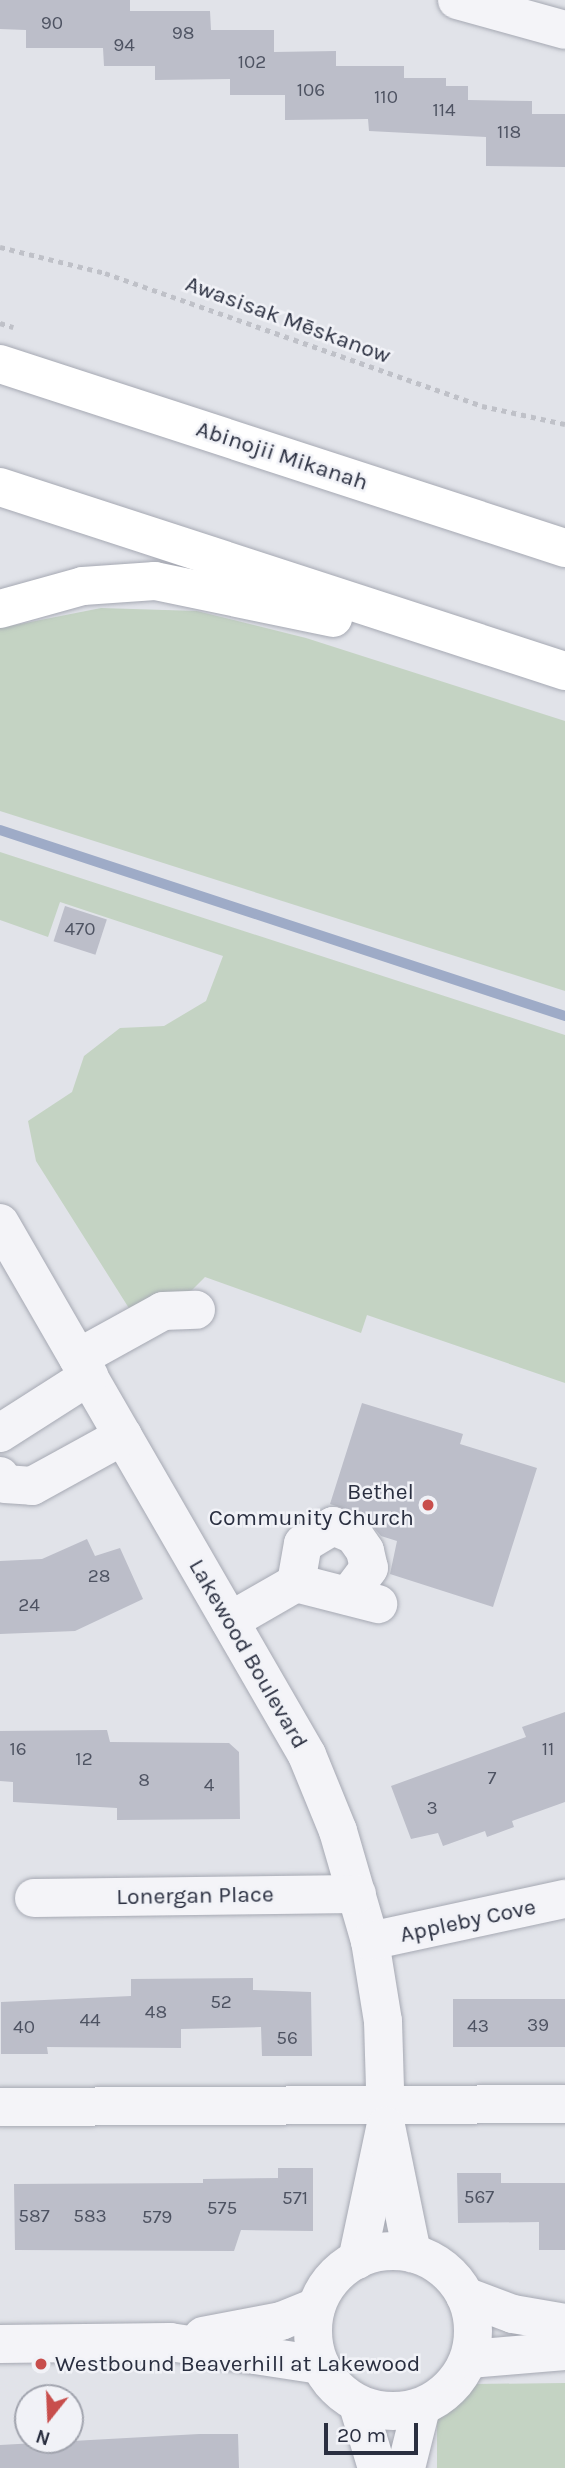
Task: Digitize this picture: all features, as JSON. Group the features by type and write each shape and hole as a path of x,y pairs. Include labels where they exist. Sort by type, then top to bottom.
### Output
{"main road":[{"name":"Abinojii Mikanah","path":"0,364 565,548"},
{"path":"0,487 565,671"},
{"path":"0,609 83,586 155,581 525,658"}],"street":[{"path":"457,0 565,30"},
{"name":"Lakewood Boulevard","path":"0,1223 307,1755 357,1894 370,1941 383,2021 386,2116 412,2253"},
{"path":"0,1433 83,1367 163,1311 197,1310"},
{"path":"0,1476 5,1483 32,1486 123,1436"},
{"path":"230,1621 296,1583 363,1600 369,1567 365,1551 355,1535 333,1526 303,1544 296,1583"},
{"name":"Lonergan Place","path":"34,1898 357,1894"},
{"name":"Appleby Cove","path":"370,1941 565,1899"},
{"path":"0,2107 386,2116 565,2104"},
{"name":"Lakewood Boulevard","path":"357,2260 386,2116"},
{"path":"466,2296 474,2343 469,2359 445,2394 421,2408 386,2412 358,2405 335,2388 320,2365 313,2333 316,2308 324,2289 357,2260 384,2251 412,2253 438,2264 466,2296 513,2314 565,2323"},
{"path":"170,2342 281,2321 316,2308"},
{"path":"0,2344 170,2342 320,2365"},
{"path":"469,2359 565,2351"},
{"path":"358,2405 377,2468"},
{"path":"406,2468 421,2408"}],"path":[{"name":"Awasisak Mēskanow","path":"0,247 104,273 482,406 565,424"},
{"path":"0,323 13,327"}],"green space":[{"path":"101,608 197,611 306,638 565,721 565,991 0,811 0,628"},
{"path":"0,852 565,1035 565,1383 367,1315 361,1333 205,1277 192,1290 132,1313 36,1161 28,1121 72,1092 84,1056 120,1028 164,1026 206,1001 223,956 60,902 48,937 0,920"},
{"path":"565,2383 565,2468 437,2468 437,2419 474,2384"}],"building":[{"path":"0,0 130,0 130,11 210,11 211,30 274,30 274,52 336,51 336,66 404,66 404,78 446,78 446,86 468,86 468,100 532,101 532,114 565,114 565,167 486,166 486,137 369,131 368,119 285,120 285,95 230,95 230,79 155,80 155,66 104,66 103,48 26,48 26,30 0,29"},
{"path":"65,906 107,920 95,955 54,941"},
{"name":"Bethel Community Church","path":"362,1403 463,1434 460,1444 537,1468 493,1607 390,1574 397,1541 381,1536 363,1515 330,1504"},
{"path":"87,1539 95,1556 120,1548 143,1599 75,1631 0,1634 0,1561 42,1559"},
{"path":"565,1712 565,1802 512,1821 514,1827 487,1837 485,1831 443,1846 438,1833 411,1839 391,1786 526,1737 522,1727"},
{"path":"107,1730 110,1742 229,1743 239,1752 240,1819 117,1820 117,1808 13,1802 13,1782 0,1781 0,1731"},
{"path":"253,1978 253,1990 311,1992 312,2056 262,2056 261,2027 181,2029 181,2048 47,2047 48,2054 1,2054 1,2002 131,1996 131,1979"},
{"path":"453,1999 565,1999 565,2047 453,2047"},
{"path":"278,2168 313,2168 313,2231 241,2230 234,2251 15,2250 14,2184 203,2183 203,2179 278,2178"},
{"path":"457,2173 501,2173 501,2183 565,2183 565,2250 539,2250 539,2222 458,2223"},
{"path":"238,2434 239,2468 0,2468 0,2445 14,2444 14,2454 84,2454 84,2440"}],"waterway":[{"path":"0,830 565,1016"}],"place":[{"name":"Bethel Community Church","path":"428,1505"},
{"name":"Westbound Beaverhill at Lakewood","path":"41,2364"}]}
